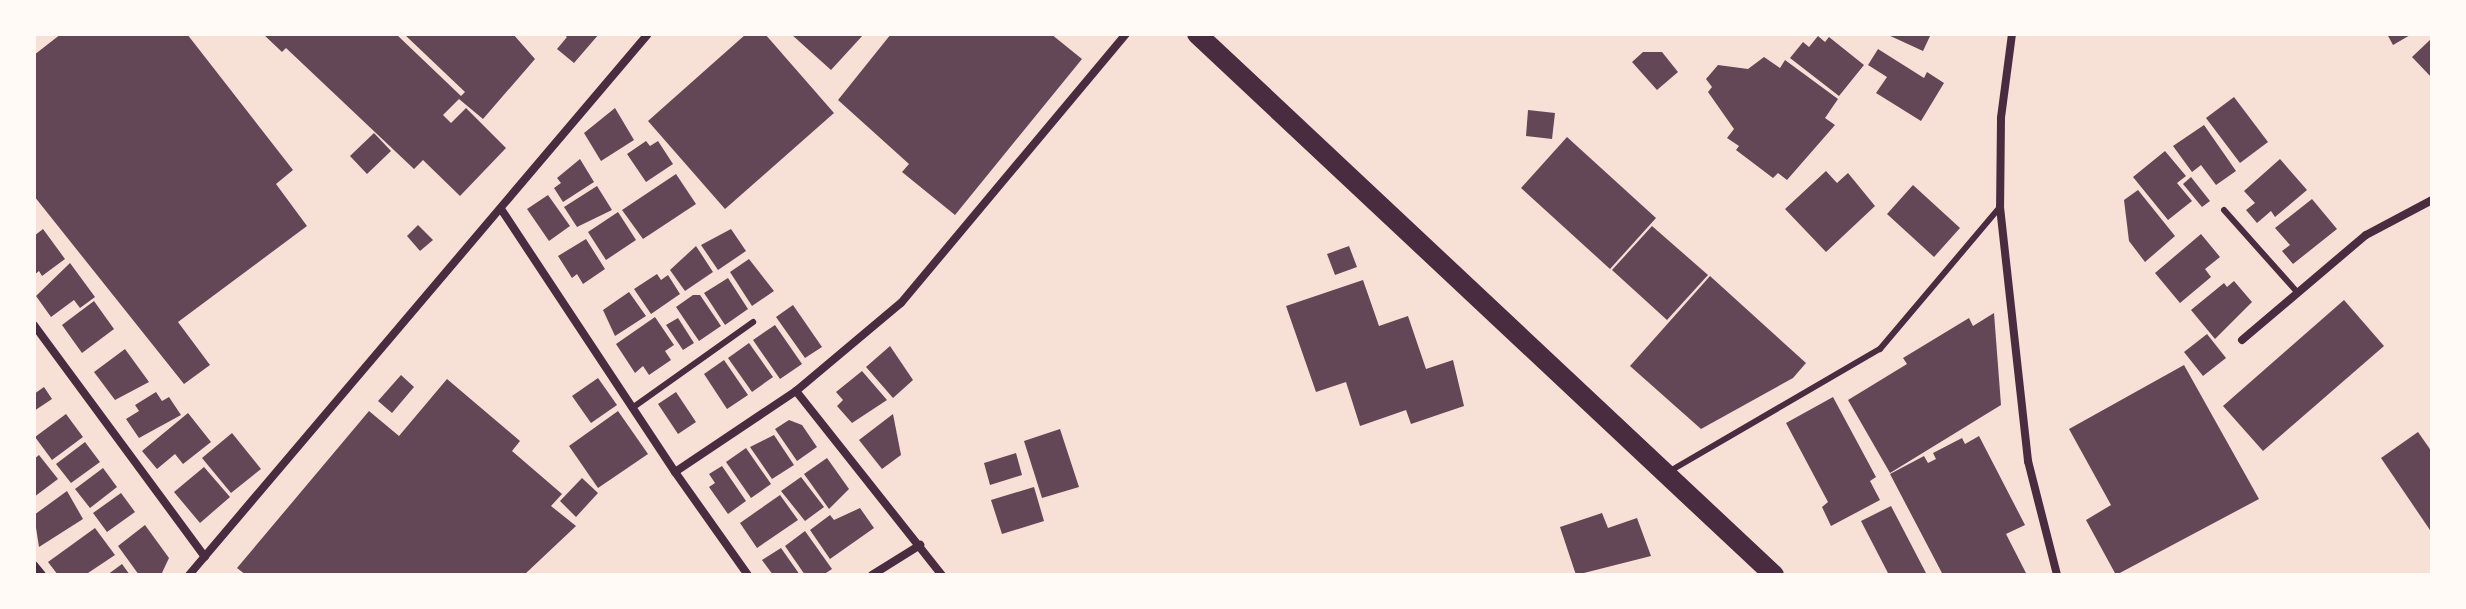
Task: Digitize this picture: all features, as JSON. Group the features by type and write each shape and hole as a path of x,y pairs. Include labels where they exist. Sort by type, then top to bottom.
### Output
{"main road":[{"path":"1197,34 1663,475 1774,575"}],"street":[{"path":"189,575 648,34"},
{"path":"675,472 796,391 901,303 1126,34"},
{"path":"2012,34 2001,118 2000,207 2028,461 2057,575"},
{"path":"2242,340 2366,235 2432,200"},
{"path":"501,209 635,406 675,472 748,575"},
{"path":"34,325 205,557"},
{"path":"796,391 942,575"},
{"path":"872,575 920,545"},
{"path":"34,565 42,575"}],"lane":[{"path":"1663,475 1880,349 2000,207"},
{"path":"2224,210 2298,293"},
{"path":"635,406 753,322"}],"building":[{"path":"61,34 187,34 293,170 276,184 307,226 178,322 210,365 184,384 34,196 34,55"},
{"path":"263,34 396,34 461,96 465,92 404,34 513,34 535,59 483,119 459,99 443,115 451,123 466,108 506,148 460,196 423,160 414,169 286,48 282,52"},
{"path":"563,34 599,34 574,63 557,49 567,37"},
{"path":"746,34 765,34 834,113 725,209 648,121"},
{"path":"791,34 864,34 831,70"},
{"path":"891,34 1051,34 1082,59 955,215 902,172 909,164 838,100"},
{"path":"1886,34 1931,34 1923,51"},
{"path":"2387,34 2412,34 2393,45"},
{"path":"1818,36 1825,42 1829,37 1864,65 1839,96 1790,58 1803,42 1809,47"},
{"path":"2432,38 2432,78 2412,57"},
{"path":"1878,49 1924,78 1927,72 1944,83 1921,121 1876,93 1887,77 1868,65"},
{"path":"1643,52 1662,52 1678,72 1657,90 1632,62"},
{"path":"1764,57 1780,68 1785,60 1838,99 1825,118 1835,125 1787,180 1778,173 1773,178 1736,150 1739,146 1727,138 1734,129 1708,92 1712,87 1706,79 1718,65 1748,69"},
{"path":"2234,97 2268,142 2240,163 2206,118"},
{"path":"615,108 634,140 601,161 584,133"},
{"path":"1528,110 1555,113 1552,139 1526,136"},
{"path":"2204,125 2236,171 2216,185 2201,165 2192,172 2173,146"},
{"path":"374,133 391,151 367,174 350,156"},
{"path":"1567,137 1656,218 1610,269 1521,188"},
{"path":"646,141 650,146 658,141 673,164 646,182 627,154"},
{"path":"2165,151 2186,176 2177,183 2192,201 2168,220 2133,177"},
{"path":"580,159 594,182 563,202 554,188 561,183 557,178"},
{"path":"2280,159 2307,190 2275,217 2271,211 2257,223 2246,210 2255,203 2244,191"},
{"path":"1826,171 1837,183 1848,173 1875,206 1826,252 1785,209"},
{"path":"676,174 696,204 643,239 622,210"},
{"path":"2191,177 2210,201 2202,207 2183,184"},
{"path":"1913,185 1960,228 1934,257 1887,214"},
{"path":"597,186 612,210 577,227 564,207"},
{"path":"2138,190 2175,236 2145,262 2129,241 2124,200"},
{"path":"548,195 570,226 549,241 527,209"},
{"path":"2312,199 2337,229 2293,264 2282,251 2290,245 2275,228"},
{"path":"618,212 636,240 606,260 588,232"},
{"path":"418,225 433,240 420,251 407,236"},
{"path":"1652,226 1708,275 1667,320 1612,270"},
{"path":"43,229 65,259 42,276 39,271 34,275 34,236"},
{"path":"731,229 746,251 718,270 701,245"},
{"path":"2201,234 2220,257 2205,269 2211,277 2180,303 2155,273"},
{"path":"586,239 605,269 583,284 577,274 572,278 558,256"},
{"path":"696,246 713,272 685,291 670,270"},
{"path":"1349,246 1357,267 1335,275 1327,254"},
{"path":"749,259 774,291 752,306 730,272"},
{"path":"70,263 95,297 80,308 74,300 51,317 36,296"},
{"path":"657,274 661,280 668,275 680,294 651,314 634,289"},
{"path":"1710,276 1806,363 1793,378 1701,429 1630,366"},
{"path":"728,278 748,309 725,325 704,293"},
{"path":"1363,280 1379,326 1408,316 1426,369 1453,360 1464,406 1411,424 1406,410 1360,426 1346,382 1316,392 1286,306"},
{"path":"2234,281 2252,302 2215,339 2191,310 2224,283 2227,287"},
{"path":"629,292 646,316 615,336 603,310"},
{"path":"693,295 700,295 721,326 699,341 676,307"},
{"path":"2344,300 2384,346 2263,451 2223,406"},
{"path":"94,301 114,329 82,353 62,325"},
{"path":"793,305 822,347 805,358 776,317"},
{"path":"1994,313 2001,405 1890,473 1848,400 1907,364 1903,358 1969,318 1973,326"},
{"path":"655,317 674,345 665,351 671,360 649,375 643,366 635,373 616,344"},
{"path":"678,318 694,343 683,350 666,325"},
{"path":"775,325 802,364 780,379 753,340"},
{"path":"2207,334 2226,358 2203,376 2184,352"},
{"path":"749,343 773,377 752,392 728,358"},
{"path":"890,346 913,380 893,398 866,367"},
{"path":"125,349 149,382 115,400 94,372"},
{"path":"724,360 748,395 727,409 704,374"},
{"path":"2184,365 2259,499 2116,575 2086,520 2111,505 2069,429"},
{"path":"862,371 887,400 852,423 837,406 843,400 836,392"},
{"path":"401,375 414,387 392,413 378,401"},
{"path":"598,378 617,405 591,423 572,396"},
{"path":"447,379 520,441 512,451 562,494 551,506 576,526 524,575 246,575 237,568 369,411 399,436"},
{"path":"44,387 52,399 34,411 34,394"},
{"path":"156,392 162,401 169,397 181,415 139,438 126,419 139,411 135,405"},
{"path":"676,392 696,422 678,434 658,404"},
{"path":"1833,397 1876,477 1870,481 1880,500 1831,526 1822,507 1828,502 1786,423"},
{"path":"618,411 648,454 598,488 569,446"},
{"path":"188,413 211,442 183,464 175,454 157,469 142,451"},
{"path":"66,414 83,437 52,460 35,437"},
{"path":"893,414 901,455 882,469 859,440"},
{"path":"789,420 802,425 817,447 797,461 775,429"},
{"path":"1060,429 1079,487 1042,498 1024,441"},
{"path":"2418,432 2432,452 2432,533 2381,458"},
{"path":"232,433 261,469 231,493 202,458"},
{"path":"774,435 794,465 772,479 750,447"},
{"path":"1979,436 2025,525 2006,534 2027,575 1943,575 1890,474 1924,456 1928,463 1936,459 1933,453 1962,438 1965,444"},
{"path":"85,442 100,462 71,483 56,464"},
{"path":"746,448 771,484 751,498 726,462"},
{"path":"1016,453 1022,475 990,485 984,463"},
{"path":"39,455 58,479 34,497 34,459"},
{"path":"827,458 849,489 829,509 804,474"},
{"path":"722,466 746,501 728,514 709,487 715,483 709,474"},
{"path":"204,467 230,497 200,523 174,492"},
{"path":"103,468 117,487 90,508 75,489"},
{"path":"801,477 824,507 805,521 781,491"},
{"path":"582,478 598,493 576,517 560,501"},
{"path":"1034,487 1044,521 1002,534 991,500"},
{"path":"67,491 83,519 39,547 34,515"},
{"path":"121,493 135,512 107,532 93,513"},
{"path":"780,495 798,520 757,548 740,523"},
{"path":"1891,506 1927,575 1889,575 1861,521"},
{"path":"860,508 874,528 830,559 810,530 830,515 834,520"},
{"path":"1602,513 1608,528 1637,518 1651,556 1576,575 1560,527"},
{"path":"145,525 169,558 161,575 139,575 118,546"},
{"path":"95,528 115,555 85,575 58,575 48,562"},
{"path":"805,531 832,569 823,575 805,575 785,546"},
{"path":"781,548 800,575 773,575 762,560"},
{"path":"122,564 130,575 107,575"}]}
